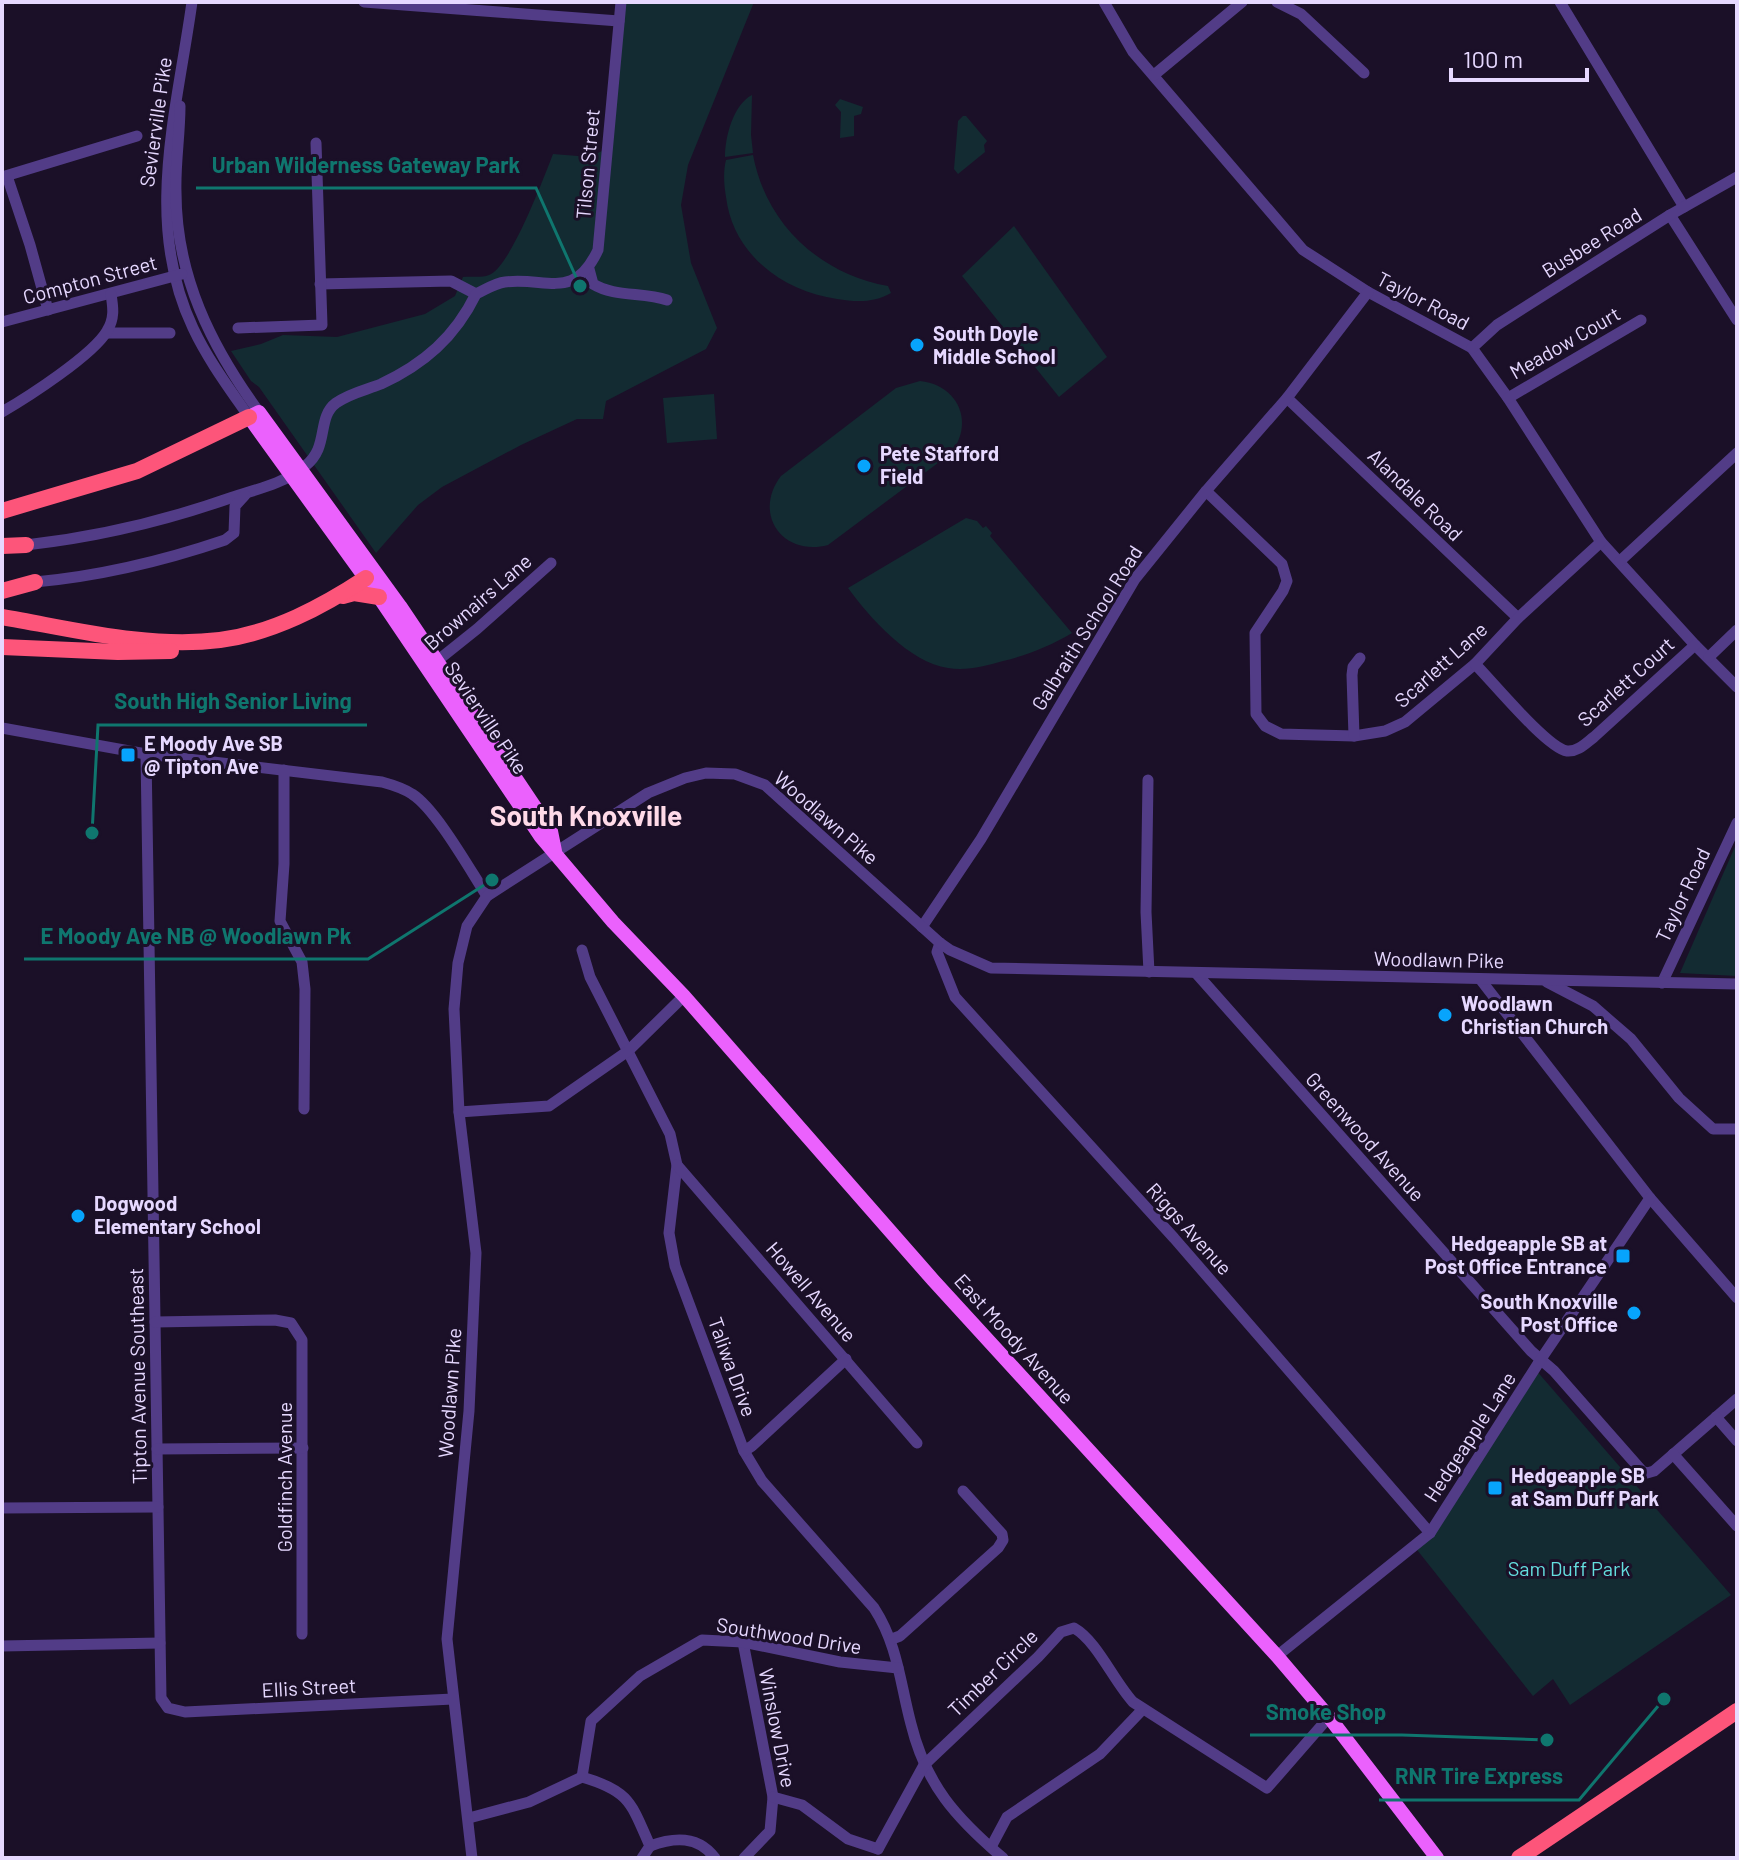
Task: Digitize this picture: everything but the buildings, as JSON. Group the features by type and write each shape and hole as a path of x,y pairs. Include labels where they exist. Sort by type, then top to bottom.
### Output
{"highway":[{"path":"2,511 137,471 254,414"},
{"path":"2,546 26,545"},
{"path":"327,602 370,575"},
{"path":"2,591 35,582"},
{"path":"2,647 141,652 194,648 277,625 348,594 379,597"},
{"path":"2,617 146,640 175,643 219,640"},
{"path":"1519,1858 1737,1711"}],"main road":[{"name":"Sevierville Pike","path":"254,414 264,438 334,526 433,664 541,837 555,851"},
{"name":"Sevierville Pike","path":"254,414 286,450 334,526"},
{"name":"Sevierville Pike","path":"370,575 379,597 433,664"},
{"name":"East Moody Avenue","path":"555,851 613,922 684,996 933,1280 1277,1656 1329,1717 1437,1858"}],"street":[{"name":"Sevierville Pike","path":"181,274 169,243 165,192 172,121 192,2"},
{"path":"364,2 457,6 619,21"},
{"name":"Tilson Street","path":"589,269 598,250 621,2"},
{"name":"Taylor Road","path":"1104,2 1133,52 1303,250 1368,292 1472,348 1601,542 1737,687"},
{"path":"1154,75 1242,2"},
{"path":"1277,2 1301,14 1364,73"},
{"path":"1560,2 1684,207"},
{"name":"Sevierville Pike","path":"180,86 177,214 181,274 192,325 205,352 254,414"},
{"path":"48,310 30,245 5,176 137,136"},
{"path":"238,328 322,325 316,143"},
{"name":"Busbee Road","path":"1472,348 1497,325 1670,215 1737,177"},
{"path":"1670,215 1737,320"},
{"path":"26,545 127,530 286,479 307,465 318,451 326,418 336,403 407,372 432,355 461,321 476,294 509,281 547,284 572,281 589,269 593,284 603,290 653,295 667,300"},
{"name":"Compton Street","path":"2,322 181,274"},
{"path":"320,284 451,281 476,294"},
{"name":"Galbraith School Road","path":"922,927 981,839 1135,579 1287,398 1368,292"},
{"path":"2,412 75,362 107,333 114,309 111,294"},
{"name":"Meadow Court","path":"1508,398 1641,320"},
{"path":"107,333 170,333"},
{"name":"Alandale Road","path":"1287,398 1518,618"},
{"path":"1620,561 1737,453"},
{"name":"Scarlett Lane","path":"1206,491 1282,564 1287,581 1255,633 1256,714 1265,726 1281,734 1354,736 1385,731 1405,722 1475,664 1518,618 1601,542"},
{"path":"35,582 143,565 225,540 235,530 233,512 246,494"},
{"path":"215,504 233,512"},
{"name":"Brownairs Lane","path":"433,664 551,563"},
{"path":"1709,657 1737,630"},
{"name":"Scarlett Court","path":"1475,664 1549,741 1570,751 1577,750 1594,737 1695,645"},
{"path":"1354,736 1352,675 1353,667 1360,658"},
{"path":"2,728 146,754 382,782 412,794 432,812 487,896"},
{"name":"Tipton Avenue Southeast","path":"146,754 159,1686 161,1698 168,1708"},
{"path":"284,770 284,864 280,921 302,962 305,989 304,1109"},
{"name":"Woodlawn Pike","path":"472,1858 447,1639 469,1411 476,1253 459,1112 454,1009 458,963 467,926 487,896 648,793 706,773 735,774 765,785 940,943 991,968 1737,984"},
{"path":"1148,780 1146,912 1149,972"},
{"name":"Taylor Road","path":"1662,983 1737,823"},
{"name":"Riggs Avenue","path":"940,943 937,952 955,997 1174,1238 1430,1533"},
{"name":"Taliwa Drive","path":"582,950 590,977 670,1134 677,1165 669,1233 675,1266 744,1451 762,1481 874,1608 892,1639 911,1727 924,1765 953,1811 1003,1858"},
{"name":"Greenwood Avenue","path":"1196,973 1642,1471 1654,1471 1673,1454"},
{"path":"1480,979 1650,1198 1737,1298"},
{"path":"1543,980 1593,1006 1631,1039 1679,1098 1713,1129 1737,1129"},
{"path":"459,1112 549,1106 628,1051 684,996"},
{"name":"Howell Avenue","path":"677,1165 917,1443"},
{"name":"Hedgeapple Lane","path":"1277,1656 1430,1533 1541,1359 1650,1198"},
{"name":"Goldfinch Avenue","path":"155,1322 275,1320 291,1323 302,1340 302,1634"},
{"path":"744,1451 846,1359"},
{"path":"1737,1399 1673,1454 1737,1526"},
{"path":"1716,1417 1737,1441"},
{"path":"157,1449 303,1448"},
{"name":"Southwood Drive","path":"892,1639 900,1636 998,1548 1003,1540 1002,1534 963,1491"},
{"path":"2,1508 158,1507"},
{"name":"Timber Circle","path":"924,1765 1061,1632 1074,1628 1085,1634 1116,1684 1143,1709"},
{"name":"Southwood Drive","path":"582,1777 591,1721 640,1676 702,1640 743,1642 840,1662 898,1668"},
{"name":"Winslow Drive","path":"743,1642 773,1797 770,1831 744,1858"},
{"path":"2,1646 160,1643"},
{"name":"Ellis Street","path":"168,1708 185,1712 453,1699"},
{"path":"991,1847 1007,1817 1100,1754 1143,1709 1267,1788 1329,1717"},
{"path":"773,1797 802,1805 848,1839 878,1854 924,1765"},
{"path":"469,1818 529,1802 582,1777 610,1785 630,1802 650,1846"},
{"path":"642,1858 650,1846 667,1839 690,1840 709,1850 715,1858"}],"green space":[{"path":"617,2 754,2 688,165 681,205 691,263 717,328 706,349 606,401 603,419 577,419 442,487 418,505 376,553 231,351 283,335 337,337 425,314 455,296 463,277 486,276 497,269 526,220 553,154 590,157 604,150"},
{"path":"752,95 753,153 725,157 731,122 740,106"},
{"path":"840,99 863,107 861,114 854,116 854,136 840,138 841,112 835,105"},
{"path":"963,116 987,141 985,152 958,174 954,169 958,121"},
{"path":"753,155 770,203 783,224 800,242 840,270 888,286 891,293 865,301 817,295 780,278 750,252 731,217 724,174 726,160"},
{"path":"1014,226 1107,357 1059,397 962,276"},
{"name":"Pete Stafford Field","path":"920,381 945,390 959,408 961,430 950,454 828,545 798,545 786,538 771,518 773,490 781,476 896,388"},
{"path":"714,394 717,439 667,443 663,398"},
{"path":"966,518 977,521 983,528 986,526 992,533 990,536 1072,633 1039,650 1012,659 976,668 948,668 905,648 879,625 848,588"},
{"path":"1737,842 1737,976 1680,973"},
{"name":"Sam Duff Park","path":"1535,1369 1731,1595 1570,1705 1553,1679 1533,1696 1414,1546 1430,1533"}],"place":[{"name":"Urban Wilderness Gateway Park","path":"580,286"},
{"name":"South Doyle Middle School","path":"917,345"},
{"name":"Pete Stafford Field","path":"864,466"},
{"name":"E Moody Ave SB @ Tipton Ave","path":"128,755"},
{"name":"South High Senior Living","path":"92,833"},
{"name":"E Moody Ave NB @ Woodlawn Pk","path":"492,880"},
{"name":"Woodlawn Christian Church","path":"1445,1015"},
{"name":"Dogwood Elementary School","path":"78,1216"},
{"name":"Hedgeapple SB at Post Office Entrance","path":"1623,1256"},
{"name":"South Knoxville Post Office","path":"1634,1313"},
{"name":"Hedgeapple SB at Sam Duff Park","path":"1495,1488"},
{"name":"RNR Tire Express","path":"1664,1699"},
{"name":"Smoke Shop","path":"1547,1740"}],"district":[{"name":"South Knoxville","path":"586,816"}]}
